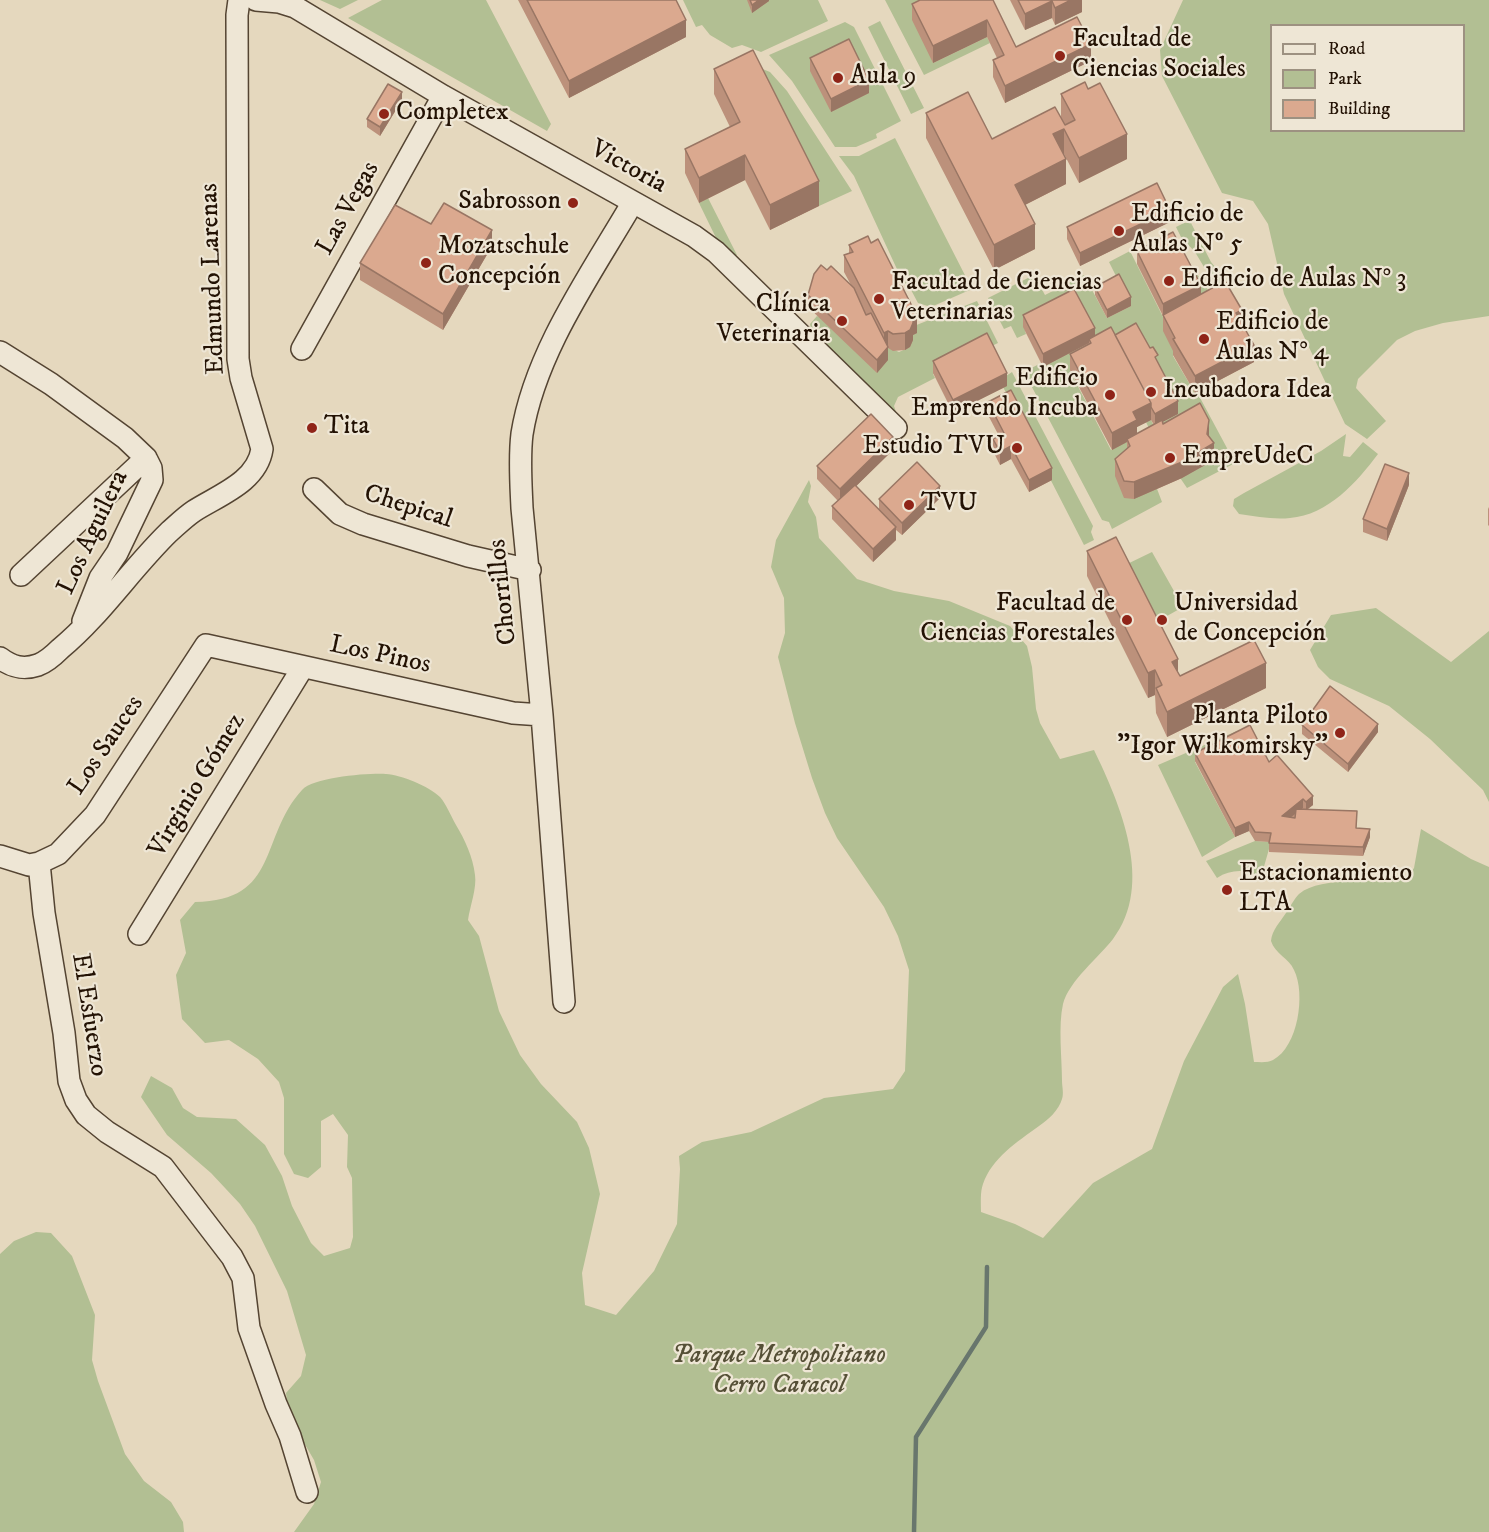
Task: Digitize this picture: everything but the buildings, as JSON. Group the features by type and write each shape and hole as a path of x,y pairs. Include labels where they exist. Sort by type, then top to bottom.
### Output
{"street":[{"name":"Edmundo Larenas","path":"0,658 10,665 25,668 40,664 79,633 169,532 192,513 238,485 261,460 262,449 241,378 238,359 237,15 239,0"},
{"name":"Victoria","path":"256,0 292,4 443,96 694,236 716,252 896,428"},
{"name":"Las Vegas","path":"302,349 443,96"},
{"name":"Chorrillos","path":"564,1002 530,570 522,508 522,435 533,386 555,336 633,202"},
{"name":"Los Aguilera","path":"0,352 51,384 125,438 146,458 151,468 152,480 117,553 100,578 79,633"},
{"path":"21,575 146,458"},
{"name":"Chepical","path":"314,489 340,514 363,524 468,556 530,570"},
{"name":"Los Pinos","path":"206,645 513,713 542,715"},
{"name":"Los Sauces","path":"39,863 58,854 94,815 206,645"},
{"name":"Virginio Gómez","path":"139,934 303,667"},
{"path":"0,856 29,865 39,863"},
{"name":"El Esfuerzo","path":"39,863 44,913 64,1033 69,1081 75,1100 86,1114 107,1132 163,1167 232,1257 243,1278 249,1328 290,1436 307,1492"}],"green space":[{"path":"320,0 358,0 340,9"},
{"path":"382,0 486,0 551,124 547,131 348,18"},
{"path":"683,0 818,0 828,21 761,52 742,45 732,48 710,35 702,25 696,27"},
{"path":"885,0 954,0 933,63 987,37 990,43 924,75"},
{"path":"1183,0 1489,0 1489,316 1443,323 1415,331 1397,340 1358,379 1356,388 1386,421 1367,439 1345,424 1284,294 1268,224 1253,201 1222,193 1162,76 1160,50"},
{"path":"880,21 924,108 911,114 868,27"},
{"path":"845,22 854,27 901,121 876,134 877,138 856,147 835,147 792,81 769,55"},
{"path":"760,68 770,72 787,91 852,191 819,206 753,75"},
{"path":"895,138 972,289 931,307 918,303 910,288 902,280 854,176 839,156 859,156"},
{"path":"708,198 737,255 733,258 718,242 699,203"},
{"path":"1184,223 1191,223 1232,296 1210,277 1195,252 1181,237 1176,227"},
{"path":"1130,251 1163,317 1181,251 1208,290 1214,294 1173,356 1195,393 1198,394 1235,463 1187,488 1155,441 1146,422 1151,420 1154,426 1178,414 1070,371 1111,450 1137,436 1162,502 1112,529 1109,522 1102,520 1024,372 1041,363 1044,367 1024,327 1026,334 1017,338 1011,326 1004,329 988,298 1034,275 1045,295 1084,275 1107,318 1131,306 1109,262"},
{"path":"977,301 998,343 933,374 935,378 898,397 894,406 897,415 812,334 810,324 817,316 899,352 910,347 914,326"},
{"path":"1012,372 1093,526 1091,532 1094,540 1084,545 1003,387 1003,378"},
{"path":"1346,434 1343,456 1350,457 1363,442 1378,454 1351,486 1329,504 1304,516 1284,518 1239,514 1233,506 1234,499 1321,451"},
{"name":"Parque Metropolitano Cerro Caracol","path":"809,480 811,486 808,502 816,517 819,538 857,579 894,591 949,601 1010,626 1027,646 1040,723 1060,759 1094,750 1123,819 1129,844 1132,869 1131,894 1125,917 1113,939 1071,987 1063,1004 1060,1032 1063,1095 1061,1103 1049,1118 1014,1145 992,1166 982,1187 981,1212 1015,1224 1043,1238 1093,1183 1152,1149 1184,1061 1223,987 1238,974 1254,1062 1271,1061 1282,1053 1289,1044 1297,1019 1298,980 1292,966 1271,941 1277,926 1299,894 1322,884 1396,879 1408,876 1414,868 1421,829 1489,867 1489,1532 294,1532 314,1504 321,1482 314,1460 289,1417 286,1393 301,1376 306,1355 287,1291 255,1226 240,1204 211,1173 167,1135 141,1097 151,1076 172,1088 183,1108 197,1117 236,1119 265,1145 282,1176 292,1206 311,1243 324,1256 350,1248 353,1237 352,1178 347,1167 348,1135 333,1114 321,1121 321,1167 308,1178 294,1174 284,1154 284,1098 279,1082 258,1059 229,1040 205,1043 182,1019 176,975 186,953 180,920 195,902 222,899 242,891 255,879 289,808 302,790 308,786 342,777 386,774 414,782 440,797 468,849 472,862 475,886 468,920 479,936 499,1011 520,1055 541,1084 577,1122 589,1148 600,1194 582,1273 585,1305 616,1315 654,1271 677,1224 679,1156 702,1142 751,1132 824,1098 893,1089 905,1071 909,970 898,936 884,907 837,838 825,813 795,723 778,657 785,633 784,598 771,567 776,540"},
{"path":"1152,552 1183,607 1151,625 1121,567"},
{"path":"1376,608 1451,662 1489,631 1489,802 1483,790 1430,739 1389,706 1330,679 1318,667 1310,650 1331,615"},
{"path":"1237,731 1241,737 1195,762 1235,837 1202,857 1158,765"},
{"path":"1255,841 1271,842 1261,877 1239,871 1217,878 1206,861"},
{"path":"36,1232 51,1233 72,1256 95,1315 92,1360 125,1454 144,1481 171,1502 183,1522 184,1532 0,1532 0,1254 14,1241"}],"waterway":[{"path":"914,1532 916,1437 986,1327 987,1267"}],"place":[{"name":"Facultad de Ciencias Sociales","path":"1060,56"},
{"name":"Aula 9","path":"838,78"},
{"name":"Completex","path":"384,114"},
{"name":"Sabrosson","path":"573,203"},
{"name":"Edificio de Aulas Nº 5","path":"1119,231"},
{"name":"Mozatschule Concepción","path":"426,263"},
{"name":"Edificio de Aulas N° 3","path":"1169,281"},
{"name":"Facultad de Ciencias Veterinarias","path":"879,299"},
{"name":"Clínica Veterinaria","path":"842,321"},
{"name":"Edificio de Aulas N° 4","path":"1204,339"},
{"name":"Incubadora Idea","path":"1151,392"},
{"name":"Edificio Emprendo Incuba","path":"1110,395"},
{"name":"Tita","path":"312,428"},
{"name":"Estudio TVU","path":"1017,448"},
{"name":"EmpreUdeC","path":"1170,458"},
{"name":"TVU","path":"909,505"},
{"name":"Facultad de Ciencias Forestales","path":"1127,620"},
{"name":"Universidad de Concepción","path":"1162,620"},
{"name":"Planta Piloto \"Igor Wilkomirsky\"","path":"1340,733"},
{"name":"Estacionamiento LTA","path":"1227,890"}]}
